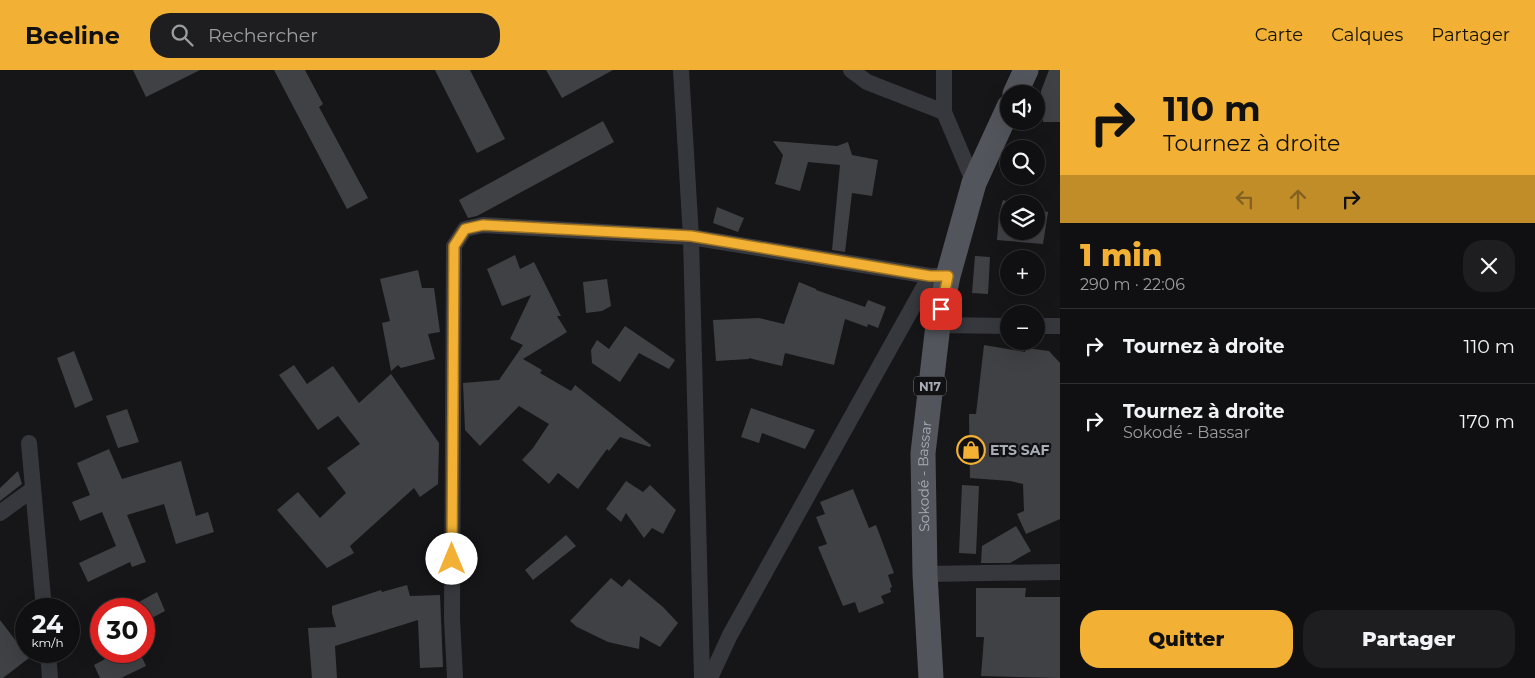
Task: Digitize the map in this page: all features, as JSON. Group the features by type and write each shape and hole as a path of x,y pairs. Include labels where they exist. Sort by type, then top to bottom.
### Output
{"main road":[{"path":"1019,85 1026,70"},
{"name":"Sokodé - Bassar","path":"931,678 924,574 924,453 938,325 939,276 974,182 1000,126"}],"street":[{"path":"681,70 691,236 702,678"},
{"path":"851,70 867,82 944,112"},
{"path":"944,70 944,112 974,182"},
{"path":"455,678 452,618 454,246 465,229 483,225 691,236 939,276 730,635 710,678"},
{"path":"938,325 1000,326"},
{"path":"1045,326 1060,326"},
{"path":"29,443 43,598"},
{"path":"0,513 33,489"},
{"path":"924,574 1060,572"},
{"path":"49,663 50,678"}],"building":[{"path":"133,70 200,70 146,97"},
{"path":"274,70 305,70 323,104 319,107 368,198 347,209"},
{"path":"435,70 470,70 505,139 477,153"},
{"path":"546,70 613,70 562,98"},
{"path":"1049,70 1060,70 1060,122 1045,122 1045,85 1043,85"},
{"path":"603,121 614,142 477,216 468,218 459,200"},
{"path":"773,141 837,146 848,142 852,155 878,160 872,196 852,193 845,252 832,250 840,165 808,162 800,191 775,184 783,155"},
{"path":"717,207 744,218 738,232 713,223"},
{"path":"1000,210 1000,240 1044,240 1043,244 997,240"},
{"path":"1045,211 1048,212 1045,231"},
{"path":"515,255 520,269 534,262 561,316 557,316 567,332 523,359 542,370 540,373 571,391 575,385 651,445 650,447 620,437 609,451 607,449 578,489 558,473 549,484 522,460 533,448 549,424 519,406 480,446 465,430 463,383 499,380 523,345 510,339 531,295 502,306 487,269"},
{"path":"975,256 990,257 988,294 972,293"},
{"path":"418,270 422,288 434,288 440,332 428,334 435,359 401,368 398,365 391,371 382,323 390,321 380,279"},
{"path":"607,279 611,306 602,311 586,313 583,282"},
{"path":"799,282 865,307 868,300 886,307 878,328 868,324 867,327 845,319 834,365 785,353 782,366 749,358 716,361 713,320 759,318 784,324"},
{"path":"625,326 675,360 669,369 639,353 620,382 592,363 591,350 597,340 609,349"},
{"path":"984,345 1000,348 1000,350 1049,351 1060,363 1060,519 1026,534 1017,514 1024,511 1023,484 1010,481 970,478 969,414 976,414"},
{"path":"74,351 93,400 75,408 57,358"},
{"path":"294,365 307,384 333,366 359,403 391,374 439,443 438,484 420,497 414,488 350,546 354,553 327,568 277,510 298,492 320,518 346,493 327,468 360,444 338,416 318,430 279,375"},
{"path":"751,408 815,430 805,449 762,433 759,443 741,437"},
{"path":"127,409 139,442 118,448 106,416"},
{"path":"109,449 122,479 181,461 196,516 208,512 214,532 176,544 164,504 127,515 146,562 132,567 130,562 88,582 79,563 116,546 102,512 80,521 72,502 90,495 77,463"},
{"path":"18,471 22,484 0,501 0,488"},
{"path":"626,481 643,492 650,485 676,510 663,534 652,528 644,538 626,513 621,522 606,509"},
{"path":"962,485 979,486 976,554 959,553"},
{"path":"853,489 869,528 876,525 894,573 888,575 892,587 890,588 891,592 881,596 884,603 859,613 855,602 843,606 818,547 827,544 816,517 825,514 820,502"},
{"path":"1016,526 1031,551 1010,563 981,563 982,546"},
{"path":"566,535 576,546 533,580 525,570"},
{"path":"611,578 622,587 629,579 663,607 678,623 660,647 640,636 639,649 608,642 577,627 570,621"},
{"path":"407,585 410,596 440,595 443,667 420,668 418,620 335,646 337,678 312,678 308,628 336,627 332,606 381,590 382,592"},
{"path":"976,588 1026,588 1025,597 1060,597 1060,678 981,676 984,637 976,637"},
{"path":"157,592 165,611 155,616 155,598 146,598"},
{"path":"0,620 15,640 15,663 22,663 3,678 0,678"},
{"path":"98,663 145,663 146,666 121,678 100,678 94,665"}],"place":[{"name":"ETS SAF","path":"971,450"}],"route":[{"path":"452,559 454,246 465,229 483,225 691,236 930,276 948,276 941,309"}]}
